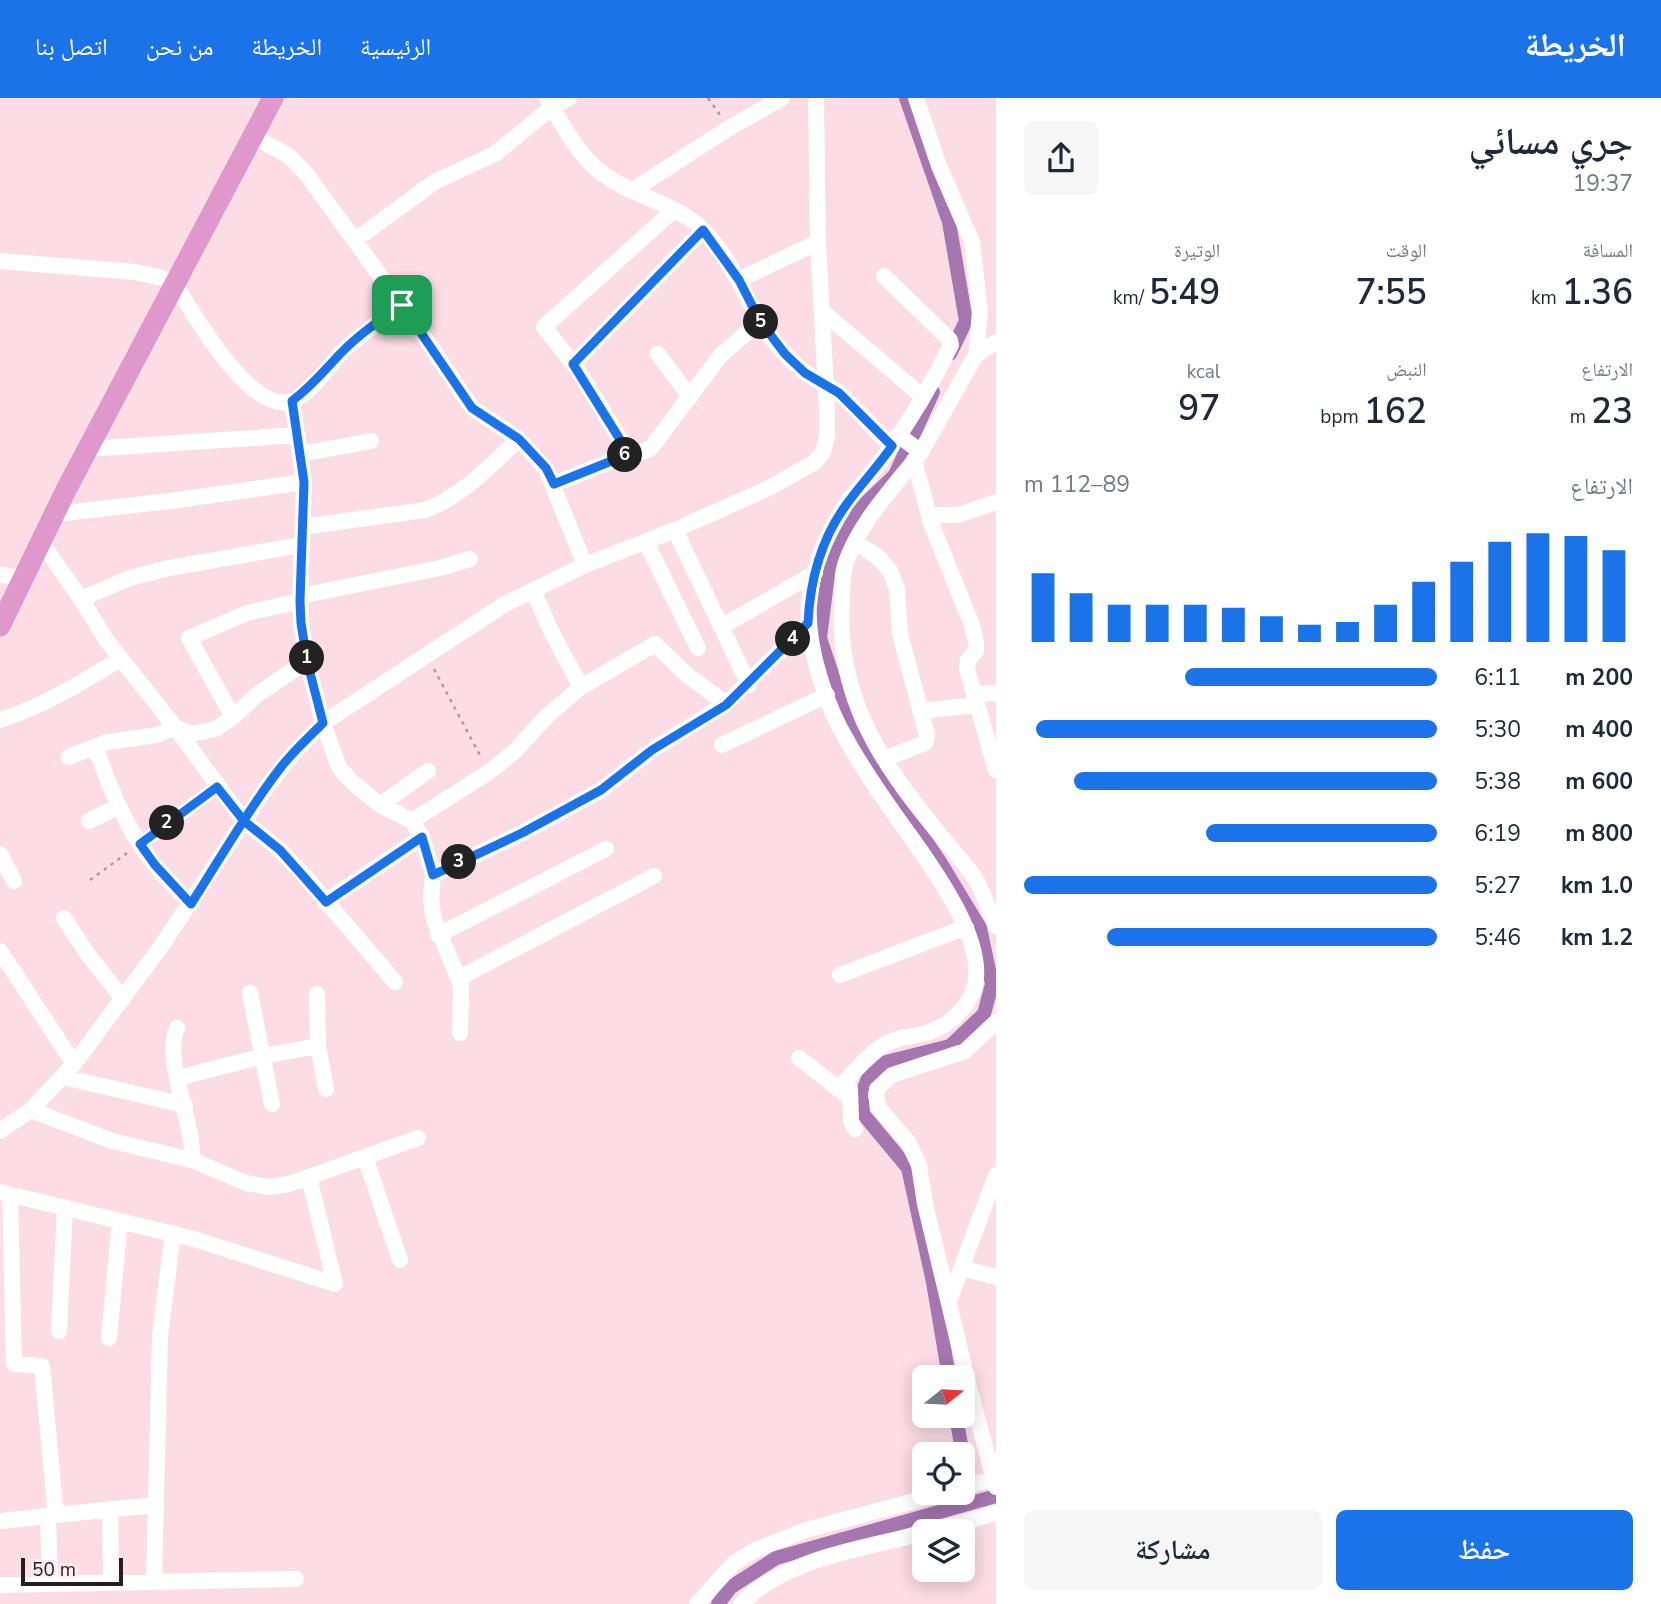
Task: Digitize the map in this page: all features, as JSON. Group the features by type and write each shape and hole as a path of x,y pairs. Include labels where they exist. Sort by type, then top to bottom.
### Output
{"main road":[{"path":"0,626 88,449 273,98"}],"street":[{"path":"355,240 436,181 495,154 549,103 569,98"},
{"path":"633,190 729,128 782,98"},
{"path":"0,1131 31,1110 74,1064 191,904 279,769 323,723 482,617 585,565 675,530 769,488 815,462 823,452 827,437 827,385 818,242 816,98"},
{"path":"922,100 939,166 972,243 981,312 976,355 917,453 855,542 845,564 840,628 849,686 863,722 897,779 970,871 979,885 996,926"},
{"path":"549,103 583,158 610,179 674,210 703,230 739,280 760,321 785,354 805,373 827,385 917,453 930,515 972,625 976,651 968,660 967,669 996,770"},
{"path":"253,136 300,165 402,305 472,408 519,439 541,462 554,484 585,565"},
{"path":"629,454 573,364 544,327 674,210"},
{"path":"573,364 703,230"},
{"path":"739,280 818,242"},
{"path":"0,261 135,272 162,278 175,285 235,372 264,397 276,401 292,401 313,385 363,332 402,305"},
{"path":"843,1093 850,1076 883,1045 899,1038 936,1031 960,1012 972,995 976,979 966,927 934,869 847,742 818,670 808,623 815,573 827,537 847,503 898,440 950,348 950,340 884,276"},
{"path":"823,312 922,396"},
{"path":"554,484 651,448 720,356 760,321"},
{"path":"976,355 996,342"},
{"path":"658,354 690,397"},
{"path":"292,401 304,482 300,598 307,661 323,723 339,767 351,781 380,805 412,821 422,837 433,875 431,899 438,934 459,978 460,1033"},
{"path":"88,449 298,435"},
{"path":"303,527 425,510 438,505 465,489 519,439"},
{"path":"301,454 372,441"},
{"path":"55,514 304,482"},
{"path":"930,515 958,515 996,502"},
{"path":"675,530 748,685"},
{"path":"41,542 120,659 175,727 244,821 280,850 395,982"},
{"path":"646,542 698,648"},
{"path":"855,542 879,558 890,571 897,589 900,634 927,735 926,741 884,760"},
{"path":"81,599 130,578 169,568 301,545"},
{"path":"233,717 188,638 247,613 300,598 470,559"},
{"path":"721,627 815,573"},
{"path":"0,575 23,578"},
{"path":"533,590 581,687"},
{"path":"433,875 522,833 601,790 652,750 726,705 808,623"},
{"path":"412,821 489,772 514,752 547,716 581,687 655,644 687,675 726,705"},
{"path":"0,720 44,703 120,659"},
{"path":"69,757 107,742 157,735 175,727 191,734 216,729 258,694 307,661"},
{"path":"920,711 976,700 996,693"},
{"path":"722,746 827,695"},
{"path":"94,747 119,806 140,844 155,865 191,904"},
{"path":"380,805 428,771"},
{"path":"89,821 119,806"},
{"path":"326,902 422,837"},
{"path":"438,934 606,849"},
{"path":"0,854 14,881"},
{"path":"459,978 654,876"},
{"path":"64,918 86,952 123,999"},
{"path":"840,975 966,927"},
{"path":"0,951 74,1064"},
{"path":"250,993 272,1104"},
{"path":"317,994 318,1046 326,1089"},
{"path":"975,1486 995,1483 925,1204 919,1165 908,1142 878,1107 876,1096 877,1089 892,1075 965,1051 996,1022"},
{"path":"177,1028 172,1047 192,1138 192,1160"},
{"path":"178,1078 262,1056 318,1046"},
{"path":"799,1058 843,1093 855,1129"},
{"path":"63,1077 185,1105"},
{"path":"31,1110 112,1141 192,1160 233,1178 269,1187 309,1177 418,1138"},
{"path":"365,1157 400,1260"},
{"path":"949,1301 996,1175"},
{"path":"50,1583 52,1516 42,1366 14,1364 5,1193 173,1233 335,1284 309,1177"},
{"path":"59,1331 65,1207"},
{"path":"109,1338 120,1220"},
{"path":"154,1580 160,1336 173,1233"},
{"path":"936,1248 964,1264 996,1277"},
{"path":"697,1604 734,1563 755,1549 806,1530 912,1502"},
{"path":"0,1521 155,1505"},
{"path":"110,1509 111,1582"},
{"path":"974,1519 996,1513"},
{"path":"741,1604 762,1587 801,1566 912,1536"},
{"path":"0,1584 296,1579"}],"path":[{"path":"708,98 729,128"},
{"path":"426,654 489,772"},
{"path":"90,880 217,787"}],"waterway":[{"path":"906,98 949,222 966,321 950,354"},
{"path":"933,392 895,475 856,512 829,566 820,638 850,728 940,862 980,928 992,984 984,1014 950,1046 886,1062 868,1078 862,1094 863,1114 908,1168 933,1282 947,1365"},
{"path":"958,1428 961,1442"},
{"path":"718,1604 731,1587 776,1558 996,1496"}],"route":[{"path":"402,305 363,332 313,385 292,401 304,482 301,623 307,661 323,723 279,769 263,791 244,821 204,884 191,904 155,865 140,844 217,787 244,821 280,850 326,902 422,837 433,875 522,833 601,790 652,750 726,705 808,623 815,573 827,537 847,503 892,446 839,393 805,373 785,354 769,335 739,280 703,230 573,364 629,454 554,484 536,455 519,439 499,423 472,408 402,305"}]}
